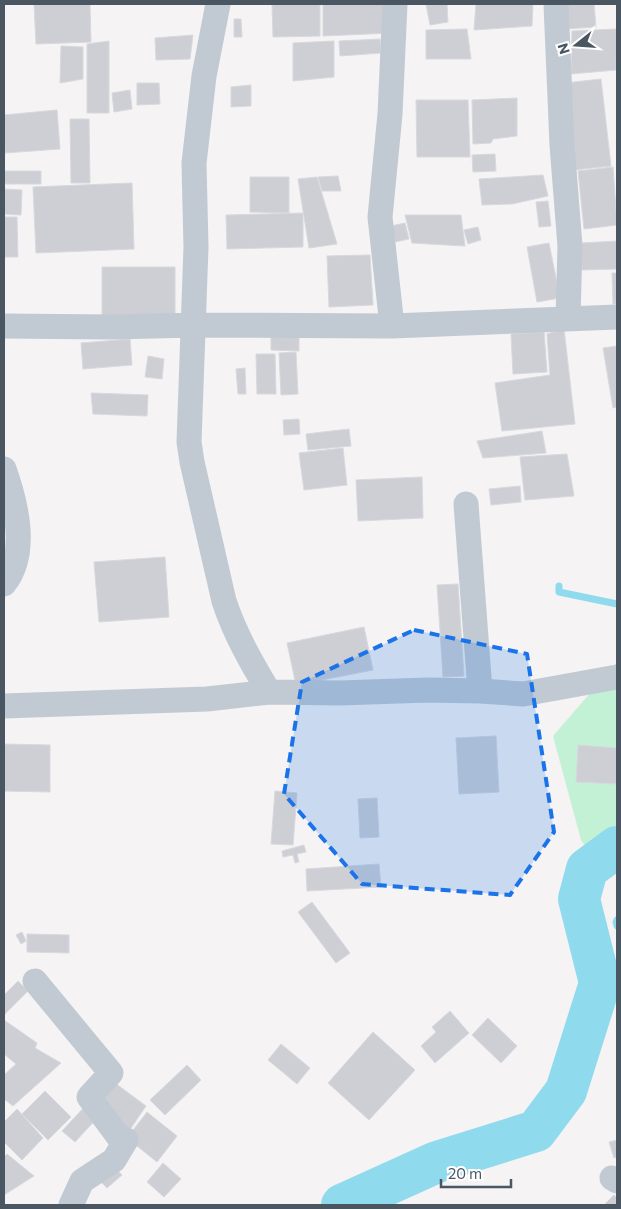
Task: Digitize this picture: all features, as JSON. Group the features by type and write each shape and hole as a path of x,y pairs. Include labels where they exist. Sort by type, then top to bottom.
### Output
{"street":[{"path":"218,4 204,76 194,163 196,247 189,429 192,462 224,601 231,623 244,652 269,692"},
{"path":"392,326 380,217 390,114 396,4"},
{"path":"556,4 562,145 570,246 568,318"},
{"path":"4,326 112,327 194,324 392,326 617,317"},
{"path":"4,469 16,512 19,541 15,562 4,584"},
{"path":"466,504 480,691"},
{"path":"4,706 207,699 269,692 340,693 428,690 523,694 617,677"},
{"path":"35,981 111,1073 88,1096 118,1136 126,1140 114,1160 82,1181 71,1205"}],"highlighted area":[{"path":"414,630 527,654 554,832 510,895 362,884 284,794 302,682"}],"green space":[{"path":"617,662 617,862 602,872 581,840 553,736"}],"building":[{"path":"34,4 90,4 91,42 36,44"},
{"path":"272,4 320,4 320,36 273,37"},
{"path":"323,4 390,4 391,33 323,36"},
{"path":"426,4 447,4 448,22 430,25"},
{"path":"476,4 533,4 532,26 474,30"},
{"path":"564,4 594,4 596,27 565,29"},
{"path":"234,19 241,19 242,37 234,37"},
{"path":"467,29 471,59 426,59 426,30"},
{"path":"617,29 616,70 571,74 572,31"},
{"path":"193,35 190,59 156,60 155,38"},
{"path":"380,39 381,53 340,56 339,41"},
{"path":"109,41 109,113 87,113 87,44"},
{"path":"334,41 334,77 293,81 293,43"},
{"path":"61,46 83,47 83,79 60,83"},
{"path":"601,79 611,166 574,170 565,83"},
{"path":"137,83 159,83 160,104 137,105"},
{"path":"251,85 251,106 231,107 231,87"},
{"path":"130,90 132,109 114,112 112,93"},
{"path":"517,98 517,136 493,139 491,143 473,144 472,100"},
{"path":"416,100 468,100 470,157 417,157"},
{"path":"57,110 60,149 5,153 4,115"},
{"path":"70,119 89,119 90,183 71,183"},
{"path":"495,154 496,171 473,172 472,155"},
{"path":"613,167 617,225 584,229 578,171"},
{"path":"4,171 41,171 41,184 4,184"},
{"path":"543,175 548,196 512,204 482,205 479,179"},
{"path":"338,176 341,191 322,191 318,177"},
{"path":"250,177 289,177 289,213 250,212"},
{"path":"317,177 337,244 309,248 298,179"},
{"path":"132,183 134,249 36,253 33,187"},
{"path":"4,189 22,190 21,215 4,214"},
{"path":"548,201 551,226 539,227 536,202"},
{"path":"303,213 303,247 227,249 226,215"},
{"path":"405,215 461,215 465,246 412,243"},
{"path":"4,217 17,217 18,257 4,257"},
{"path":"405,223 409,239 395,242 391,226"},
{"path":"478,227 481,240 468,244 464,230"},
{"path":"617,241 617,269 582,270 581,243"},
{"path":"549,243 560,298 537,302 527,247"},
{"path":"370,255 373,305 329,307 327,256"},
{"path":"102,267 175,267 175,317 102,317"},
{"path":"612,273 617,273 617,304 613,304"},
{"path":"564,329 575,424 502,431 495,383 550,375 547,334"},
{"path":"544,332 547,372 513,374 511,334"},
{"path":"271,336 299,336 299,351 271,350"},
{"path":"130,339 132,365 83,369 81,343"},
{"path":"617,346 617,407 613,408 603,348"},
{"path":"296,352 298,394 281,395 279,353"},
{"path":"256,354 275,354 276,394 257,394"},
{"path":"148,356 164,359 162,379 145,377"},
{"path":"245,368 246,394 238,394 236,369"},
{"path":"91,393 148,395 147,416 93,414"},
{"path":"299,419 300,434 284,435 283,420"},
{"path":"349,429 351,446 308,450 306,434"},
{"path":"542,431 546,453 483,458 477,441"},
{"path":"343,448 347,485 304,490 299,453"},
{"path":"567,454 574,496 525,500 520,457"},
{"path":"422,477 423,518 358,521 356,480"},
{"path":"520,486 521,502 491,505 489,489"},
{"path":"165,557 169,617 99,622 94,562"},
{"path":"458,584 464,676 443,677 437,585"},
{"path":"364,627 373,670 296,685 287,643"},
{"path":"496,736 499,792 459,794 456,738"},
{"path":"4,744 50,745 50,792 4,791"},
{"path":"578,745 617,748 617,784 576,782"},
{"path":"275,791 297,793 293,845 271,844"},
{"path":"377,798 379,837 360,838 358,799"},
{"path":"304,845 306,852 297,854 299,862 295,863 293,855 283,857 282,851"},
{"path":"379,864 381,887 307,891 306,869"},
{"path":"312,902 350,953 336,963 298,912"},
{"path":"22,932 26,941 21,944 16,935"},
{"path":"27,934 69,935 69,953 27,952"},
{"path":"18,981 28,991 4,1015 4,995"},
{"path":"450,1011 469,1033 435,1063 421,1046 436,1032 432,1027"},
{"path":"488,1018 517,1046 501,1063 472,1035"},
{"path":"4,1020 37,1043 35,1048 61,1063 13,1106 4,1099 4,1075 16,1064 4,1054"},
{"path":"373,1032 415,1070 369,1120 328,1083"},
{"path":"281,1044 310,1068 297,1084 268,1060"},
{"path":"187,1065 201,1080 165,1115 150,1100"},
{"path":"115,1083 146,1106 129,1131 95,1103"},
{"path":"45,1091 71,1117 48,1140 22,1114"},
{"path":"87,1104 99,1116 75,1142 62,1131"},
{"path":"17,1109 43,1138 22,1160 4,1142 4,1122"},
{"path":"147,1112 177,1136 157,1162 127,1138"},
{"path":"617,1140 617,1157 614,1158 609,1142"},
{"path":"7,1154 34,1176 4,1195 4,1157"},
{"path":"163,1163 181,1179 164,1197 147,1182"},
{"path":"112,1164 122,1175 107,1188 97,1178"},
{"path":"614,1195 617,1198 617,1205 604,1205"}],"waterway":[{"path":"559,586 559,592 617,604"},
{"path":"342,1205 437,1162 536,1131 566,1091 600,983 579,899 587,869 617,847"},
{"path":"617,920 617,926"}]}
